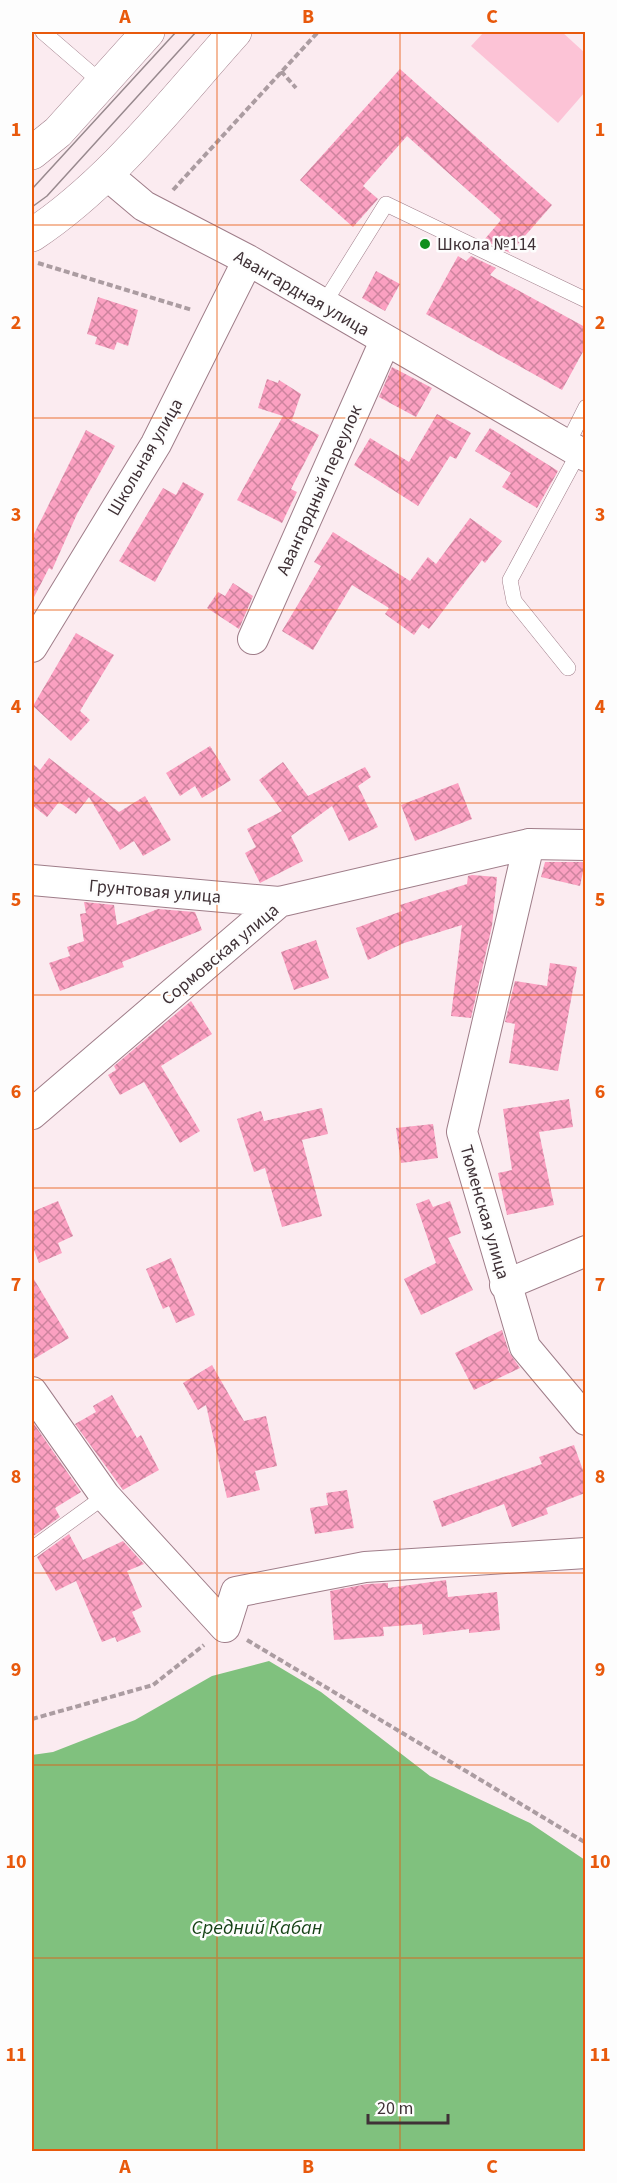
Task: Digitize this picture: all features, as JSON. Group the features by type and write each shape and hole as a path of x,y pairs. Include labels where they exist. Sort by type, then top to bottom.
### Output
{"main road":[{"path":"32,153 58,132 148,32"},
{"path":"32,235 64,213 106,174 235,32"}],"street":[{"name":"Авангардная улица","path":"106,174 144,206 248,260 577,451"},
{"name":"Школьная улица","path":"32,647 156,444 248,260"},
{"name":"Авангардный переулок","path":"253,639 386,341"},
{"name":"Сормовская улица","path":"32,1114 279,902 529,844 585,845"},
{"name":"Тюменская улица","path":"529,844 462,1132 525,1347 585,1420"},
{"name":"Грунтовая улица","path":"32,880 279,902"},
{"path":"505,1285 585,1251"},
{"path":"32,1392 105,1496 225,1627"},
{"path":"225,1627 236,1592 366,1567 585,1552"}],"lane":[{"path":"43,32 102,83"},
{"path":"323,305 386,204 585,300"},
{"path":"568,668 514,601 510,580 577,451 585,407"},
{"path":"32,1549 105,1496"}],"path":[{"path":"173,190 318,32"},
{"path":"280,71 296,88"},
{"path":"32,261 218,318"},
{"path":"32,1719 153,1685 225,1627 585,1843"}],"shaded area":[{"path":"484,32 562,32 585,53 585,92 558,123 471,46"}],"water":[{"name":"Средний Кабан","path":"269,1661 321,1692 430,1776 530,1823 585,1860 585,2151 32,2151 32,1755 53,1752 135,1720 212,1676"}],"building":[{"path":"400,69 552,205 510,253 484,240 501,220 407,136 363,186 378,199 353,227 300,180"},
{"path":"458,256 466,261 471,256 496,268 490,275 585,327 585,348 562,390 426,314"},
{"path":"376,271 400,284 385,311 362,298"},
{"path":"98,297 138,310 128,346 117,342 114,350 95,344 97,337 87,334"},
{"path":"392,367 432,388 416,417 379,397"},
{"path":"267,379 278,383 279,380 301,394 292,420 285,417 319,435 291,489 297,492 282,523 237,500 283,416 258,408"},
{"path":"437,414 471,433 456,459 450,456 418,506 354,465 370,438 409,462"},
{"path":"490,428 558,471 537,508 502,487 511,473 475,451"},
{"path":"86,430 115,446 77,514 52,570 49,568 32,601 32,538"},
{"path":"183,482 204,494 155,582 119,561 163,488 176,495"},
{"path":"470,518 502,541 485,563 482,560 429,629 422,624 414,635 385,614 389,608 352,585 313,650 282,631 321,566 314,562 333,532 410,581 428,557 436,564"},
{"path":"233,583 253,596 239,629 207,608 218,592 225,596"},
{"path":"76,633 114,655 80,711 90,720 71,741 33,706"},
{"path":"210,746 231,780 202,798 195,786 180,796 166,773"},
{"path":"49,758 119,812 145,796 171,840 143,856 134,841 120,850 89,797 76,814 59,802 47,817 32,805 32,763 40,770"},
{"path":"283,762 308,796 365,767 371,777 358,786 378,827 349,841 332,806 291,836 303,861 260,883 245,853 256,847 247,829 282,811 259,780"},
{"path":"458,783 472,819 415,841 401,805"},
{"path":"545,862 585,862 580,886 541,877"},
{"path":"468,876 497,877 492,926 471,1018 451,1016 462,925 404,943 368,960 356,928 402,911 400,905 467,884"},
{"path":"84,902 114,905 117,925 158,909 195,912 202,930 122,962 124,967 60,991 49,963 70,956 67,947 84,941 80,914 86,913"},
{"path":"316,940 329,978 294,990 281,952"},
{"path":"550,963 577,967 558,1071 509,1063 515,1024 505,1022 515,981 547,986"},
{"path":"191,1001 212,1034 161,1066 200,1131 180,1143 144,1082 120,1095 108,1075 116,1070 114,1066"},
{"path":"569,1099 573,1127 539,1132 554,1205 507,1215 498,1173 512,1170 503,1109"},
{"path":"322,1108 328,1134 302,1140 322,1216 282,1227 265,1168 254,1172 237,1119 261,1111 264,1121"},
{"path":"433,1124 438,1158 401,1163 396,1128"},
{"path":"429,1199 433,1207 450,1201 461,1233 448,1238 473,1290 421,1315 404,1279 436,1263 416,1204"},
{"path":"58,1201 73,1236 58,1243 62,1253 39,1263 32,1245 32,1212"},
{"path":"171,1258 195,1315 176,1323 169,1306 163,1309 146,1269"},
{"path":"32,1276 69,1338 32,1360"},
{"path":"502,1330 509,1352 520,1368 474,1390 455,1353"},
{"path":"212,1365 244,1421 266,1416 277,1466 255,1471 260,1490 227,1498 206,1405 198,1410 183,1383"},
{"path":"112,1395 137,1438 141,1435 159,1470 123,1490 75,1424 96,1412 93,1406"},
{"path":"32,1421 81,1492 55,1508 60,1517 32,1537"},
{"path":"574,1445 585,1476 585,1493 546,1508 548,1514 512,1527 504,1504 442,1527 433,1501 542,1464 539,1457"},
{"path":"347,1490 354,1528 315,1534 310,1508 328,1505 326,1493"},
{"path":"69,1534 83,1560 123,1541 144,1564 127,1571 142,1607 132,1612 141,1632 117,1642 115,1637 102,1642 76,1581 56,1591 37,1557"},
{"path":"446,1580 448,1597 497,1592 500,1630 469,1633 469,1629 423,1635 422,1624 383,1627 384,1636 334,1640 330,1591 367,1584 388,1583 388,1588"}],"tram line":[{"path":"32,189 176,32"},
{"path":"32,207 47,196 196,32"}],"place":[{"name":"Школа №114","path":"425,244"}]}
